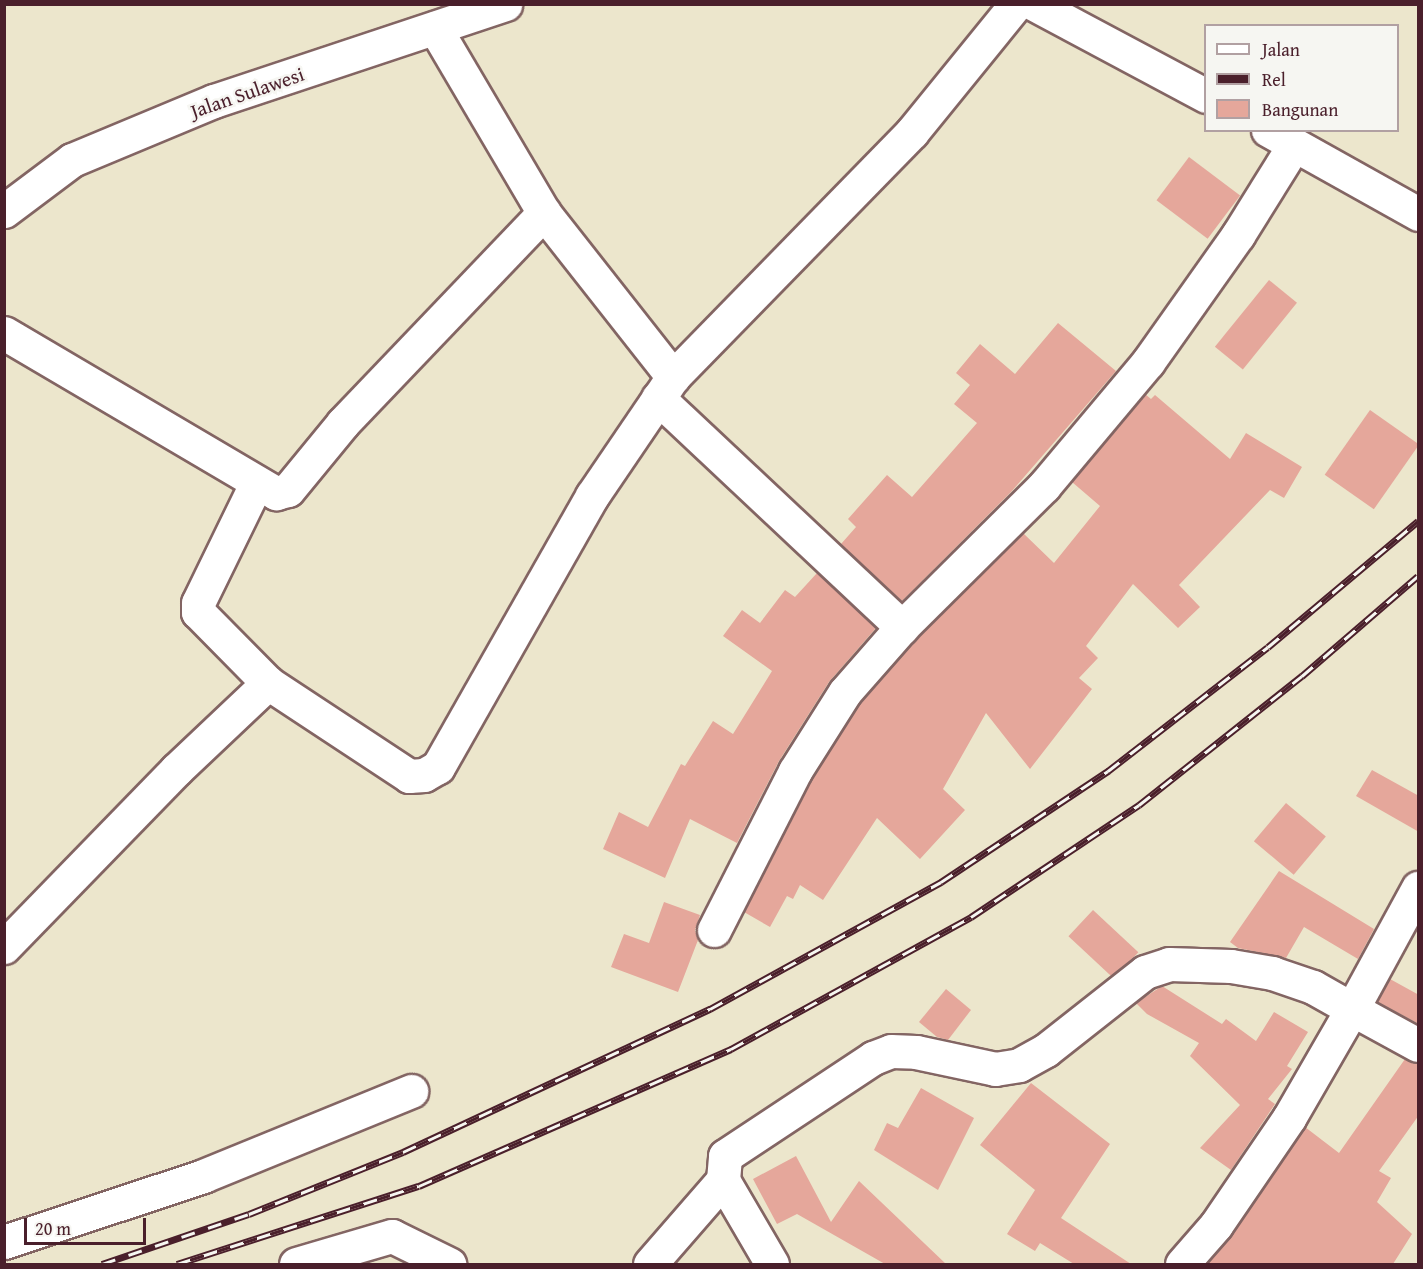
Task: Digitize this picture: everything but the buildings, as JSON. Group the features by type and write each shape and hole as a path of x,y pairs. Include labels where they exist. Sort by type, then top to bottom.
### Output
{"street":[{"name":"Jalan Sulawesi","path":"4,211 72,160 214,101 505,4"},
{"path":"256,484 198,603 198,612 268,683 409,776 424,775 438,767 592,496 666,388 912,132 1016,4"},
{"path":"1034,4 1204,95"},
{"path":"435,28 544,213 666,388 902,627"},
{"path":"714,930 795,771 845,692 902,627 1044,486 1148,362 1238,235 1281,138 1419,214"},
{"path":"4,333 276,494 288,490 343,423 544,213"},
{"path":"4,947 184,763 268,683"},
{"path":"1182,1264 1216,1225 1289,1118 1419,888"},
{"path":"772,1264 723,1180 721,1167 732,1148 873,1058 891,1051 916,1052 995,1069 1019,1065 1046,1050 1156,967 1231,966 1272,973 1312,987 1419,1045"},
{"path":"4,1242 203,1176 411,1091"},
{"path":"650,1264 723,1180"},
{"path":"296,1264 392,1236 449,1264"}],"railway":[{"path":"102,1264 249,1214 403,1152 710,1009 941,882 1108,771 1268,647 1418,521"},
{"path":"177,1264 419,1186 731,1049 971,917 1139,805 1302,676 1418,576"}]}
